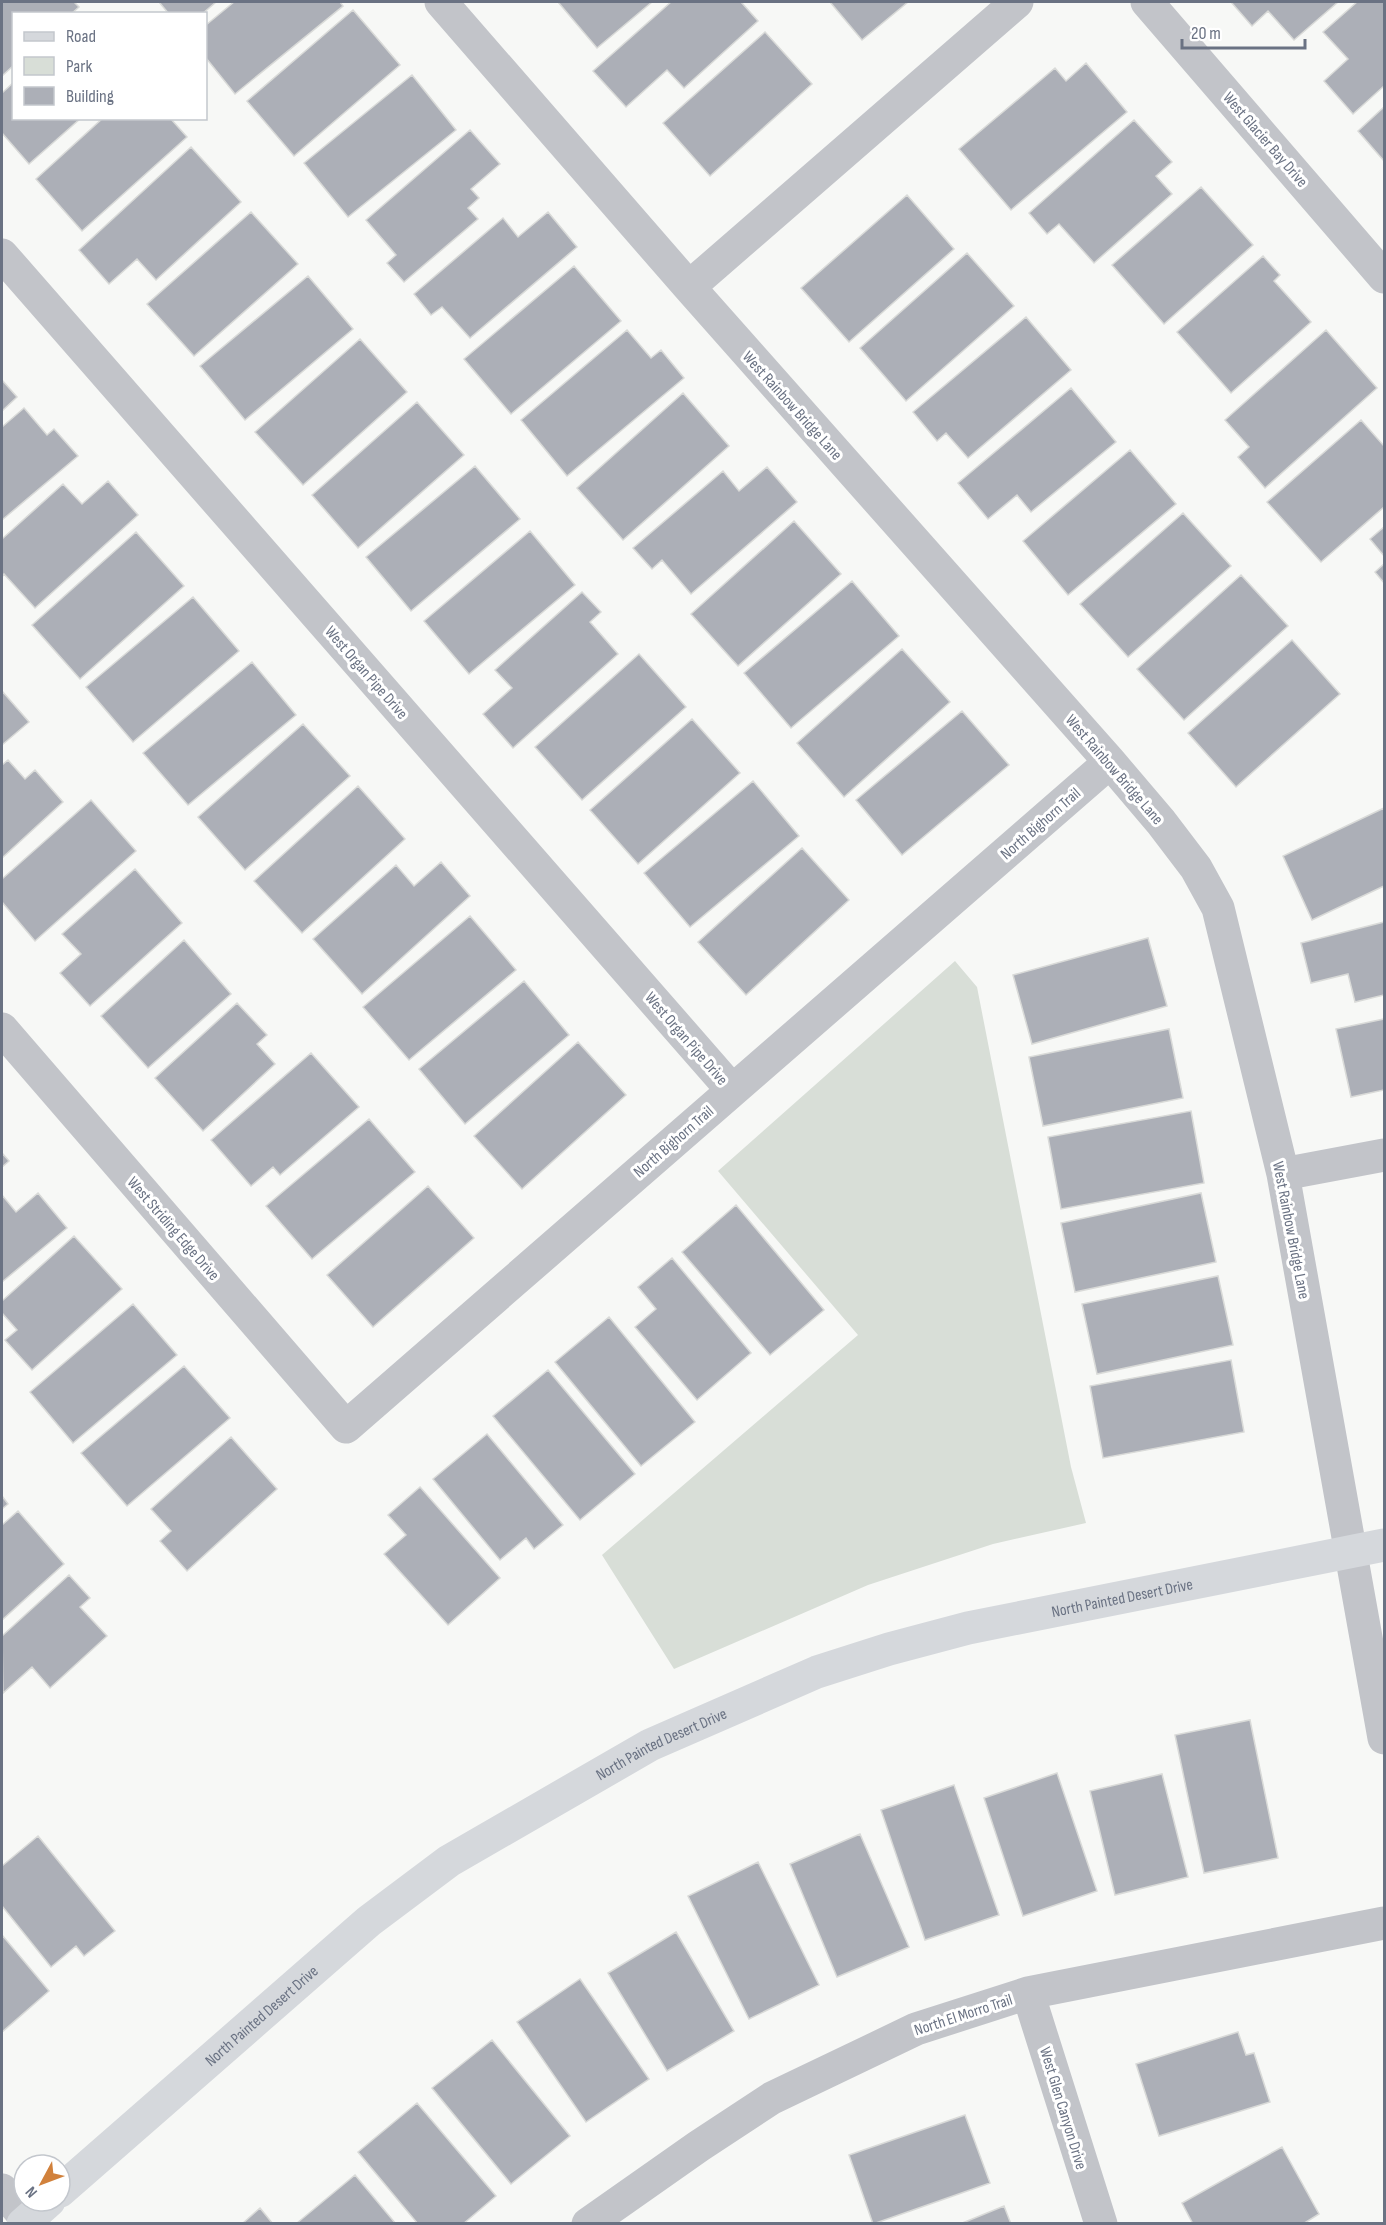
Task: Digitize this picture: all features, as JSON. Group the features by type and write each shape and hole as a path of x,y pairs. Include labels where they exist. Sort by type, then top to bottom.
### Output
{"street":[{"name":"West Rainbow Bridge Lane","path":"441,2 688,287 1110,762 1161,822 1196,868 1218,908 1283,1174 1384,1738"},
{"path":"688,287 1017,2"},
{"name":"West Glacier Bay Drive","path":"1147,2 1384,277"},
{"name":"West Organ Pipe Drive","path":"2,255 732,1090"},
{"name":"North Bighorn Trail","path":"346,1427 1110,762"},
{"name":"West Striding Edge Drive","path":"2,1029 346,1427"},
{"path":"1283,1174 1384,1155"},
{"name":"North Painted Desert Drive","path":"72,2181 378,1915 449,1861 650,1745 817,1672 900,1646 968,1628 1384,1545"},
{"name":"North El Morro Trail","path":"588,2223 772,2098 916,2029 1028,1993 1384,1923"},
{"name":"West Glen Canyon Drive","path":"1028,1993 1101,2223"},
{"path":"2,2190 33,2217"}],"green space":[{"path":"955,961 977,987 1071,1467 1086,1523 993,1544 868,1585 674,1669 602,1555 858,1335 718,1171"}],"building":[{"path":"2,2 74,2 79,7 73,12 12,12 12,67 2,76"},
{"path":"159,2 216,2 204,12 167,12"},
{"path":"234,2 340,2 343,6 235,94 207,59 207,24"},
{"path":"558,2 652,2 597,48"},
{"path":"671,2 741,2 758,21 684,88 667,70 626,107 593,71"},
{"path":"830,2 908,2 862,40"},
{"path":"1231,2 1338,2 1294,40 1268,11 1252,26"},
{"path":"1357,2 1384,2 1384,86 1353,114 1324,81 1348,59 1323,32"},
{"path":"353,10 400,65 294,156 247,101"},
{"path":"765,32 812,84 710,176 663,123"},
{"path":"1086,63 1127,112 1011,210 959,149 1055,68 1066,81"},
{"path":"412,75 456,130 348,217 304,163"},
{"path":"12,84 12,120 79,120 29,164 2,133 2,93"},
{"path":"1384,107 1384,161 1358,131"},
{"path":"101,120 172,120 187,137 82,231 36,179"},
{"path":"1134,120 1172,162 1156,176 1172,194 1094,263 1059,224 1047,234 1029,213"},
{"path":"470,130 500,164 471,189 479,198 468,208 478,219 404,282 387,263 396,255 366,220"},
{"path":"191,147 241,202 156,280 137,259 109,284 79,250"},
{"path":"1201,187 1253,245 1164,324 1112,265"},
{"path":"907,195 954,249 849,342 801,288"},
{"path":"251,212 298,264 194,356 147,304"},
{"path":"548,212 577,247 470,338 442,307 431,315 414,294 503,218 518,237"},
{"path":"967,253 1014,306 906,401 860,348"},
{"path":"1263,256 1280,275 1274,281 1311,322 1231,393 1177,332"},
{"path":"574,266 621,321 511,414 464,359"},
{"path":"308,276 353,329 245,420 200,366"},
{"path":"1026,317 1071,370 968,458 946,433 937,441 913,412"},
{"path":"627,330 651,358 661,350 684,378 567,476 521,420"},
{"path":"1326,330 1377,388 1265,488 1238,457 1249,447 1225,420"},
{"path":"360,339 407,392 303,485 255,432"},
{"path":"2,380 17,397 2,411"},
{"path":"1071,388 1116,442 1031,512 1017,495 988,519 958,483"},
{"path":"683,393 729,446 623,540 577,488"},
{"path":"417,402 464,455 358,548 312,495"},
{"path":"24,408 47,435 54,429 78,456 2,520 2,427"},
{"path":"1361,420 1384,446 1384,507 1321,562 1267,502"},
{"path":"1130,450 1176,504 1068,595 1023,541"},
{"path":"475,466 520,519 411,611 366,557"},
{"path":"767,467 797,502 691,594 662,560 652,569 633,548 723,471 739,491"},
{"path":"108,481 138,515 35,608 4,574 2,577 2,539 63,484 82,504"},
{"path":"1183,513 1231,566 1128,657 1080,604"},
{"path":"794,521 841,574 738,666 691,614"},
{"path":"1384,527 1384,556 1370,539"},
{"path":"530,531 575,585 469,674 424,621"},
{"path":"136,532 184,586 80,679 32,625"},
{"path":"1384,564 1384,583 1375,572"},
{"path":"1241,575 1288,626 1184,720 1137,669"},
{"path":"852,581 899,636 791,728 744,673"},
{"path":"582,592 601,612 590,622 618,654 513,748 483,714 512,688 495,670"},
{"path":"193,597 239,651 133,742 86,687"},
{"path":"1292,640 1340,694 1236,787 1188,733"},
{"path":"902,649 950,702 844,797 797,743"},
{"path":"639,654 686,707 582,800 535,747"},
{"path":"252,662 296,715 188,805 143,753"},
{"path":"2,691 29,722 2,745"},
{"path":"962,711 1009,765 902,855 856,800"},
{"path":"692,719 740,773 638,864 590,810"},
{"path":"303,724 350,776 245,870 198,817"},
{"path":"8,760 25,779 35,770 63,802 2,858 2,765"},
{"path":"753,781 799,836 690,927 644,873"},
{"path":"358,786 405,839 302,933 254,881"},
{"path":"91,800 136,851 35,941 2,902 2,879"},
{"path":"1384,808 1384,886 1312,920 1283,856"},
{"path":"802,848 849,900 746,995 698,942"},
{"path":"441,862 470,896 362,994 313,939 396,865 414,886"},
{"path":"135,869 182,923 90,1006 60,973 81,954 62,934"},
{"path":"470,916 516,970 409,1060 363,1007"},
{"path":"1384,922 1384,995 1355,1002 1348,974 1311,983 1301,943"},
{"path":"1148,938 1167,1006 1032,1044 1013,975"},
{"path":"184,940 231,994 148,1068 101,1016"},
{"path":"524,981 569,1035 465,1124 419,1069"},
{"path":"237,1003 267,1035 257,1044 275,1064 203,1131 155,1078"},
{"path":"1384,1019 1384,1090 1351,1097 1336,1029"},
{"path":"1169,1029 1183,1098 1043,1126 1029,1057"},
{"path":"578,1042 626,1095 522,1189 474,1136"},
{"path":"311,1053 359,1107 280,1175 273,1167 251,1186 211,1140"},
{"path":"1191,1111 1204,1183 1061,1209 1048,1137"},
{"path":"369,1119 415,1172 312,1259 266,1206"},
{"path":"2,1153 9,1161 2,1167"},
{"path":"428,1186 474,1238 373,1327 327,1275"},
{"path":"38,1193 67,1228 2,1282 2,1195 16,1212"},
{"path":"1201,1193 1216,1262 1075,1292 1061,1223"},
{"path":"736,1205 824,1310 770,1355 682,1252"},
{"path":"74,1236 122,1289 32,1370 5,1340 17,1330 2,1313 2,1301"},
{"path":"672,1258 751,1353 697,1400 635,1327 656,1309 638,1287"},
{"path":"1218,1276 1233,1345 1097,1374 1082,1304"},
{"path":"133,1304 177,1355 73,1443 30,1392"},
{"path":"609,1317 695,1422 641,1466 555,1362"},
{"path":"1231,1360 1244,1432 1103,1458 1090,1386"},
{"path":"184,1366 230,1418 127,1506 81,1453"},
{"path":"548,1370 635,1474 580,1520 493,1416"},
{"path":"487,1434 563,1525 534,1549 526,1538 500,1560 433,1479"},
{"path":"231,1437 277,1489 187,1571 160,1541 171,1531 151,1509"},
{"path":"420,1487 500,1578 448,1625 384,1554 406,1535 388,1515"},
{"path":"2,1496 8,1504 2,1509"},
{"path":"18,1511 64,1564 2,1620 2,1525"},
{"path":"69,1575 90,1598 80,1607 107,1636 50,1688 32,1667 3,1693 2,1636"},
{"path":"1250,1720 1278,1858 1204,1873 1175,1735"},
{"path":"1057,1773 1097,1891 1023,1916 984,1798"},
{"path":"1162,1774 1188,1877 1115,1895 1090,1791"},
{"path":"954,1785 999,1915 925,1940 881,1810"},
{"path":"860,1834 909,1947 837,1977 790,1864"},
{"path":"38,1836 115,1931 84,1956 76,1946 51,1967 2,1906 2,1866"},
{"path":"758,1862 819,1985 749,2019 688,1896"},
{"path":"676,1932 734,2031 667,2071 608,1973"},
{"path":"2,1935 49,1991 2,2032"},
{"path":"580,1979 649,2079 586,2122 517,2022"},
{"path":"1238,2032 1246,2055 1254,2053 1270,2102 1159,2136 1136,2064"},
{"path":"492,2040 570,2136 511,2184 432,2088"},
{"path":"417,2103 496,2196 463,2224 418,2224 358,2152"},
{"path":"965,2115 990,2183 873,2224 849,2155"},
{"path":"1282,2147 1319,2214 1303,2224 1193,2224 1182,2203"},
{"path":"355,2175 396,2224 297,2224 297,2223"},
{"path":"1004,2206 1011,2224 960,2224"},
{"path":"260,2208 273,2224 242,2224"}]}
